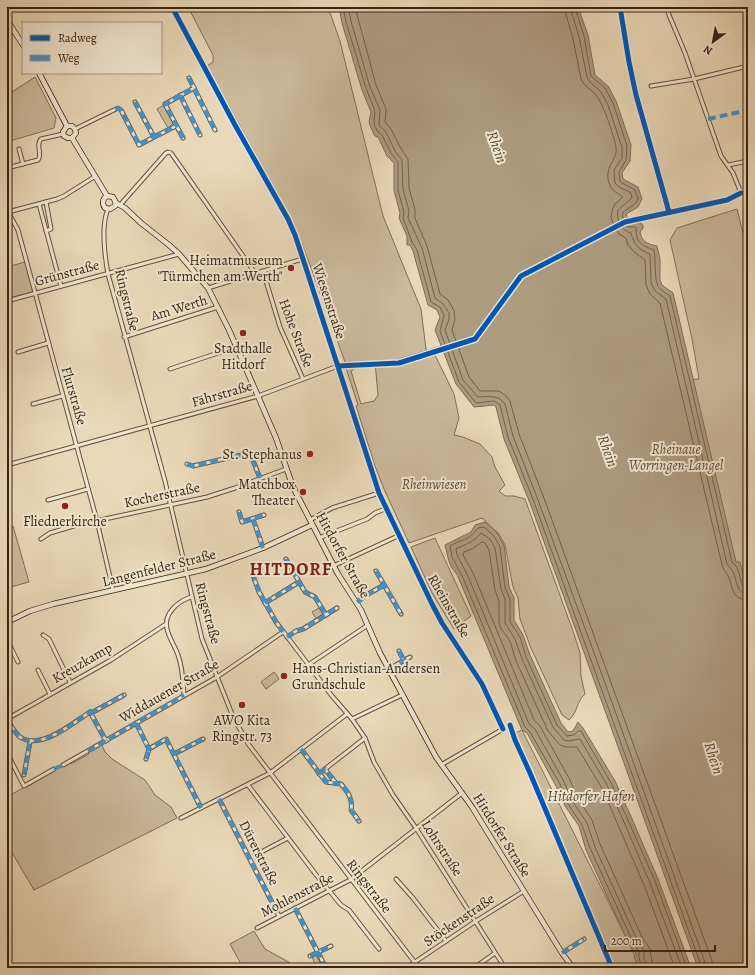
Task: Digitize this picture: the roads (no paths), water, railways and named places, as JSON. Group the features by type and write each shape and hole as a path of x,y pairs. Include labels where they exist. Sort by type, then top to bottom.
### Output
{"street":[{"path":"667,7 669,16 685,53 721,156 736,179 741,192"},
{"path":"7,20 22,44"},
{"path":"651,86 694,79 748,66"},
{"path":"40,74 67,126"},
{"path":"189,78 215,130"},
{"path":"183,138 165,104 194,88"},
{"path":"180,95 200,135"},
{"path":"135,102 154,138"},
{"path":"75,129 118,108 122,110 139,145 176,126"},
{"name":"Wiesenstraße","path":"235,125 288,219 295,235 379,493"},
{"path":"67,126 72,126 75,129"},
{"path":"63,134 63,129 67,126"},
{"path":"72,138 75,135 75,129"},
{"path":"63,134 68,138 72,138 94,177 107,196"},
{"path":"7,168 39,158 38,145 41,140 63,134"},
{"path":"19,149 23,164"},
{"path":"107,196 103,200 105,208 113,208 166,153 171,153 255,273"},
{"path":"728,165 748,161"},
{"path":"8,211 39,204 64,196 94,177"},
{"path":"631,220 727,200 741,192 748,192"},
{"path":"107,196 113,197 118,204"},
{"path":"46,202 51,229 46,231"},
{"path":"39,204 61,286"},
{"name":"Hitdorfer Straße","path":"118,204 169,244 208,288 258,396 276,438 286,469 311,523 346,587 357,602 376,646 402,695 441,764 462,793 562,953 573,968"},
{"name":"Ringstraße","path":"108,209 105,219 105,254 108,274 124,337 171,504 202,640 234,719 249,745 382,922 389,928 419,968"},
{"name":"Flurstraße","path":"8,211 18,230 97,521 112,590"},
{"name":"Grünstraße","path":"7,301 179,254"},
{"name":"Am Werth","path":"208,288 303,259"},
{"name":"Hohe Straße","path":"263,271 280,327 303,379"},
{"name":"Am Werth","path":"124,337 218,307"},
{"path":"18,352 48,342"},
{"path":"170,369 236,347"},
{"name":"Fährstraße","path":"7,465 258,396 338,366 394,363 442,348"},
{"path":"33,404 62,396"},
{"path":"187,464 193,466 250,453 260,478"},
{"name":"Kocherstraße","path":"41,539 50,533 207,496 286,469"},
{"path":"48,500 88,489"},
{"name":"Rheinstraße","path":"379,493 442,623 482,684 503,728 441,764"},
{"name":"Langenfelder Straße","path":"7,622 30,611 112,590 187,574 226,562 263,548 311,523 332,508 379,493"},
{"path":"319,538 367,519 375,513 387,508"},
{"path":"239,512 242,522 264,515"},
{"path":"254,519 263,548"},
{"path":"334,566 400,535"},
{"path":"286,559 305,592 315,597 326,614"},
{"path":"376,571 401,614"},
{"name":"Lohrstraße","path":"252,573 265,603 283,632 352,719 365,738 374,762 393,795 416,828 505,968"},
{"path":"265,603 299,582"},
{"path":"370,593 384,585"},
{"path":"357,602 365,596"},
{"path":"184,695 179,655 166,624 174,606 182,600 191,597"},
{"path":"287,637 337,608"},
{"name":"Kreuzkamp","path":"7,719 111,660 166,624"},
{"path":"308,664 368,625"},
{"name":"Widdauener Straße","path":"63,765 217,677 283,632"},
{"path":"43,635 49,639 70,682"},
{"path":"7,640 18,662"},
{"path":"399,651 404,660"},
{"path":"389,669 410,657"},
{"path":"38,670 50,694"},
{"path":"7,719 20,737 30,742 48,738 90,712 98,710 124,695"},
{"path":"352,719 402,695"},
{"path":"90,712 106,740"},
{"path":"181,818 270,773 347,714"},
{"path":"136,723 149,749"},
{"path":"319,774 365,738"},
{"path":"146,759 149,749 166,739 200,808"},
{"path":"174,754 204,739"},
{"path":"24,775 30,742"},
{"path":"301,749 326,782 341,784 350,795 352,805 351,810 359,821"},
{"path":"7,753 24,786 54,769"},
{"path":"325,769 335,782"},
{"path":"248,785 329,890 342,905 349,910 379,949"},
{"name":"Mohlenstraße","path":"257,928 350,880 462,793"},
{"name":"Dürerstraße","path":"219,799 279,916"},
{"path":"262,851 288,838"},
{"path":"396,879 413,898 446,942"},
{"name":"Stöckenstraße","path":"406,968 524,891"},
{"path":"295,908 326,968"},
{"path":"562,953 584,939"},
{"path":"310,956 331,946"},
{"path":"474,968 496,953"}],"water":[{"name":"Rhein","path":"339,7 578,7 588,35 595,75 608,86 616,101 631,145 630,161 622,173 623,179 638,187 642,199 638,207 626,214 629,223 641,223 643,225 640,232 644,240 657,246 660,259 660,280 662,285 673,293 736,562 740,562 748,592 748,968 698,968 530,503 504,439 496,407 494,405 474,407 456,384 435,330 440,317 437,310 428,305 413,251 410,245 407,245 407,236 399,218 400,213 394,190 394,163 387,156 378,137 375,136 371,128 369,122 371,112 362,90 342,23"},
{"name":"Hitdorfer Hafen","path":"485,522 497,533 504,545 509,587 514,598 514,620 523,635 530,655 561,723 568,732 573,731 578,722 615,781 658,879 691,968 639,968 634,957 636,954 629,944 586,850 579,826 565,806 556,786 527,733 522,730 458,577 451,565 445,545 471,532 475,525"}],"place":[{"name":"Heimatmuseum \"Türmchen am Werth\"","path":"291,268"},
{"name":"Stadthalle Hitdorf","path":"243,333"},
{"name":"St. Stephanus","path":"310,454"},
{"name":"Matchbox Theater","path":"303,492"},
{"name":"Fliednerkirche","path":"65,506"},
{"name":"Hans-Christian-Andersen Grundschule","path":"284,676"},
{"name":"AWO Kita Ringstr. 73","path":"242,705"}],"district":[{"name":"HITDORF","path":"291,569"}],"park label":[{"name":"Rheinaue Worringen-Langel","path":"676,458"},
{"name":"Rheinwiesen","path":"434,484"}]}
